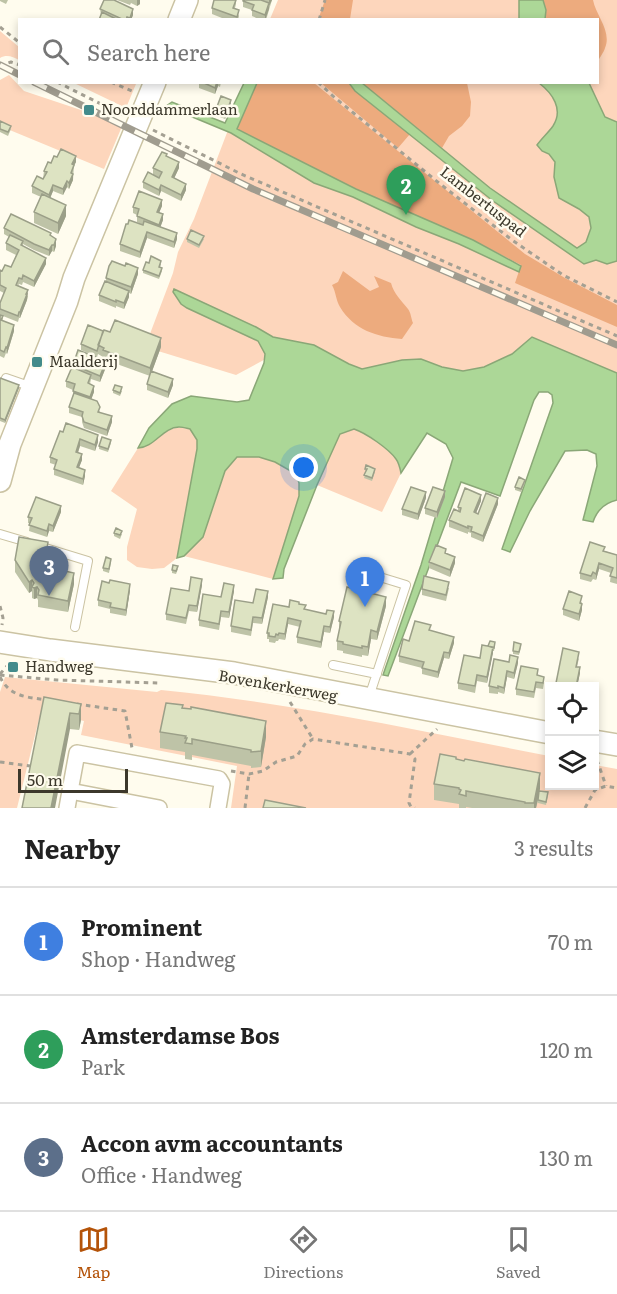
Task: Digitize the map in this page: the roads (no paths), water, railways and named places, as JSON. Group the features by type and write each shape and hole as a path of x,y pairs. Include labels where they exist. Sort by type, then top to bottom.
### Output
{"main road":[{"path":"180,18 187,0"},
{"path":"0,482 5,441 33,387 74,278 152,90"},
{"path":"1,634 50,650 234,673 545,732"},
{"path":"599,742 617,746"}],"street":[{"path":"67,808 77,753 219,779 222,784 218,808"},
{"path":"70,791 159,808"}],"lane":[{"path":"0,396 6,378 33,387"},
{"path":"0,534 88,561 75,627"},
{"path":"369,699 406,585 370,574"},
{"path":"333,665 377,675"}],"railway":[{"path":"0,65 18,74"},
{"path":"38,84 253,189 617,345"}],"place":[{"name":"Noorddammerlaan","path":"89,110"},
{"name":"Amsterdamse Bos","path":"406,215"},
{"name":"Maalderij","path":"37,362"},
{"name":"Accon avm accountants","path":"49,596"},
{"name":"Prominent","path":"365,607"},
{"name":"Handweg","path":"13,667"}]}
